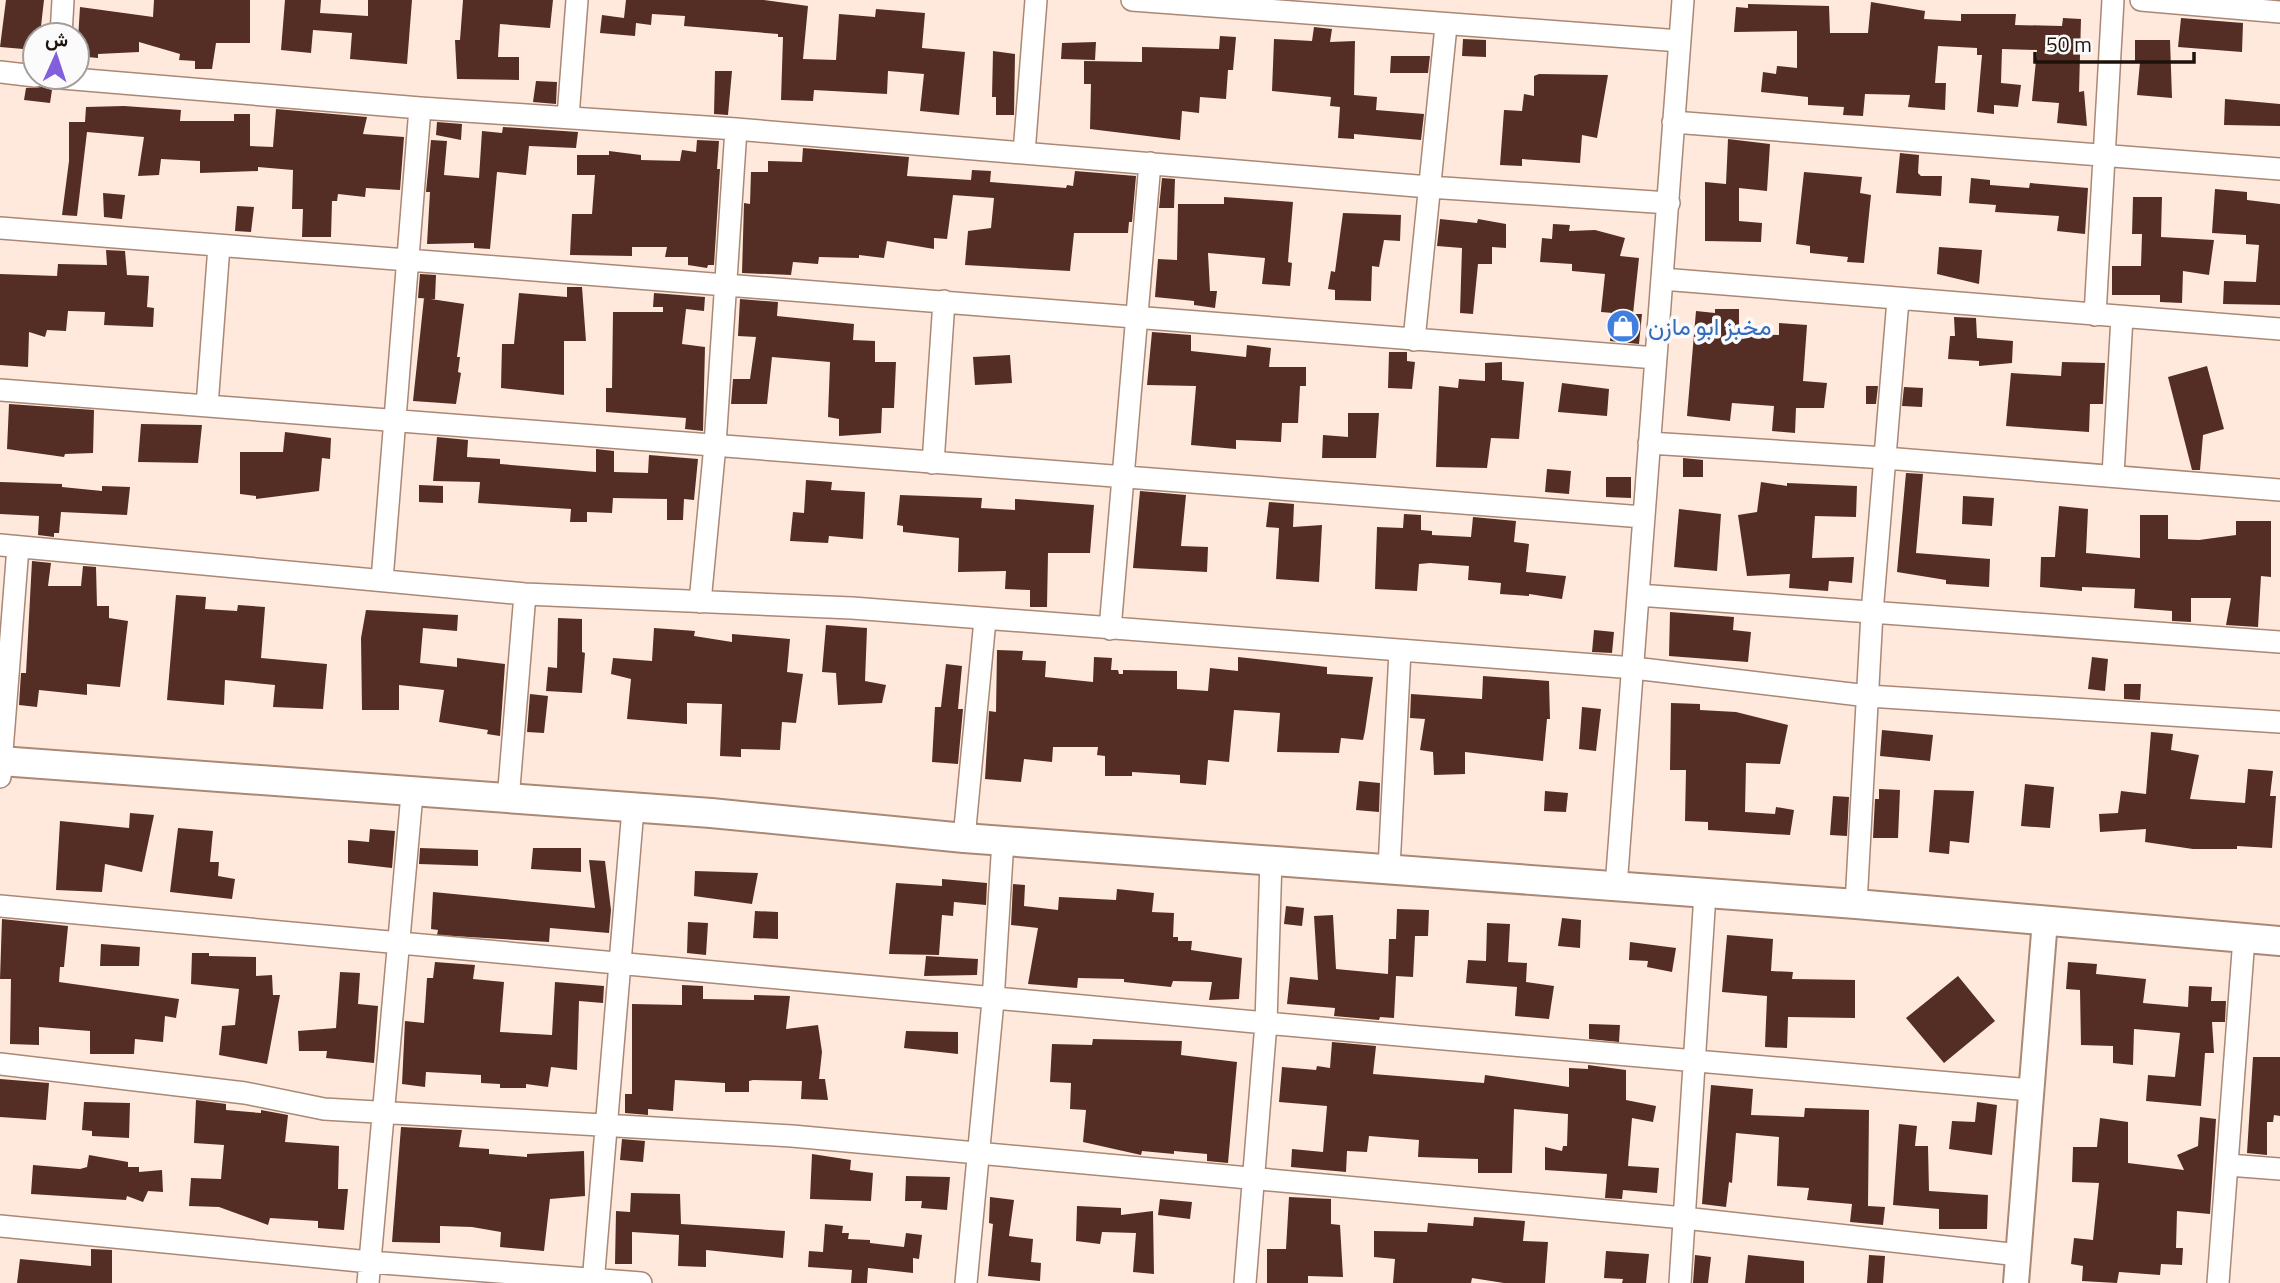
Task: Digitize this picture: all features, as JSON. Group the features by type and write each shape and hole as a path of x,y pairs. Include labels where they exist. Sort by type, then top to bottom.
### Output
{"main road":[{"path":"0,766 787,819 964,838 1856,904 2280,941"}],"street":[{"path":"62,21 64,0"},
{"path":"568,117 577,0"},
{"path":"1024,153 1036,0"},
{"path":"1132,0 1446,26 1680,41"},
{"path":"1616,887 1683,0"},
{"path":"2095,315 2113,0"},
{"path":"2141,0 2280,12"},
{"path":"1414,340 1446,26"},
{"path":"0,72 21,74"},
{"path":"91,80 420,108 736,129 1429,187 1669,203"},
{"path":"382,580 420,108"},
{"path":"1673,122 2105,158 2280,169"},
{"path":"700,602 715,445 736,129"},
{"path":"1110,629 1150,163"},
{"path":"0,228 1656,358"},
{"path":"207,406 219,246"},
{"path":"1662,279 2280,329"},
{"path":"1856,904 1872,613 1898,300"},
{"path":"933,463 944,302"},
{"path":"2113,475 2122,317"},
{"path":"0,390 1643,517"},
{"path":"1649,443 1885,458 2280,490"},
{"path":"0,766 9,546 525,594 852,608 1634,668 1868,696 2280,722"},
{"path":"508,800 525,594"},
{"path":"1638,595 2280,642"},
{"path":"964,838 985,620"},
{"path":"1389,868 1400,651"},
{"path":"369,1273 412,793"},
{"path":"594,1281 633,809"},
{"path":"966,1283 976,1154 993,1001 1003,840"},
{"path":"1245,1283 1266,1023 1271,859"},
{"path":"1680,1283 1705,894"},
{"path":"0,906 993,1001 1266,1023 1692,1064 2031,1090"},
{"path":"2016,1283 2045,920"},
{"path":"2218,1283 2244,938"},
{"path":"0,1064 245,1093 324,1109 792,1136 1685,1218 2019,1255"},
{"path":"2228,1165 2280,1169"},
{"path":"0,1226 369,1273 641,1283"}],"building":[{"path":"6,0 44,0 42,21 21,21 21,49 0,47"},
{"path":"154,0 250,0 250,43 216,43 212,69 195,69 195,61 179,60 180,54 139,42 139,52 98,54 98,58 91,57 91,21 79,21 80,7 153,17"},
{"path":"285,0 321,0 320,13 368,16 368,0 412,0 407,64 350,59 352,33 313,30 311,53 281,50"},
{"path":"463,0 553,0 550,28 500,24 498,57 519,57 519,80 457,79 455,40 460,40"},
{"path":"626,0 764,0 808,6 803,59 836,60 839,14 875,17 876,9 925,13 922,48 965,52 959,115 920,111 924,74 888,71 887,94 814,90 813,101 781,100 783,37 778,37 778,34 684,26 685,16 652,14 651,25 636,23 635,36 600,33 602,15 624,18"},
{"path":"1871,2 1925,11 1924,19 1961,21 1961,14 2016,14 2015,25 2062,26 2063,18 2081,19 2079,92 2084,91 2087,126 2057,123 2059,103 2032,101 2037,50 2002,49 2001,83 2021,85 2018,107 1994,105 1994,114 1977,112 1982,55 1977,55 1977,48 1938,46 1935,83 1946,83 1945,110 1908,107 1910,95 1865,94 1863,116 1843,115 1844,107 1808,105 1808,97 1761,92 1763,72 1776,74 1777,66 1797,68 1797,31 1734,32 1736,7 1748,8 1748,4 1829,6 1830,33 1868,33"},
{"path":"2181,18 2243,23 2242,52 2178,47"},
{"path":"1314,27 1332,29 1330,42 1355,41 1354,95 1377,97 1376,110 1424,114 1421,140 1354,134 1354,139 1338,138 1340,107 1330,106 1331,97 1272,91 1274,39 1312,41"},
{"path":"1220,36 1236,37 1233,70 1228,70 1226,99 1200,97 1199,113 1182,111 1180,140 1090,129 1091,84 1084,84 1084,61 1142,62 1142,47 1219,49"},
{"path":"1463,39 1486,40 1486,57 1462,56"},
{"path":"2135,40 2170,40 2172,98 2137,95 2140,62 2135,62"},
{"path":"1096,42 1095,60 1061,59 1062,43"},
{"path":"993,51 1015,54 1014,115 996,115 996,97 992,97"},
{"path":"1391,56 1430,56 1428,73 1390,73"},
{"path":"715,71 732,71 728,115 714,114"},
{"path":"1608,75 1597,138 1582,135 1580,163 1522,159 1522,166 1500,165 1504,110 1522,111 1524,94 1534,96 1534,76"},
{"path":"536,81 557,82 556,104 533,102"},
{"path":"26,91 52,91 50,103 24,100"},
{"path":"2225,99 2280,104 2280,126 2224,125"},
{"path":"124,106 181,110 180,121 234,121 234,114 250,114 250,146 273,147 276,109 367,117 363,134 404,137 400,190 366,188 365,197 338,194 337,201 332,201 331,237 302,237 303,209 292,209 293,170 258,167 258,171 200,173 200,161 161,159 159,175 138,176 144,137 87,132 77,216 62,215 69,161 69,122 85,122 86,107"},
{"path":"437,122 462,124 461,140 436,135"},
{"path":"503,127 578,132 576,148 529,146 526,175 497,172 490,249 474,248 474,243 427,244 430,192 426,192 431,140 447,141 444,175 479,178 482,131 502,133"},
{"path":"1728,139 1770,144 1767,191 1739,188 1739,221 1762,223 1761,242 1705,241 1705,182 1726,184"},
{"path":"697,140 719,141 717,169 720,169 714,265 708,265 707,268 688,265 688,257 665,257 667,247 632,247 632,256 570,255 572,214 592,214 595,175 577,175 577,155 609,155 609,151 641,155 641,160 680,161 682,150 696,152"},
{"path":"803,148 909,157 907,176 971,180 972,170 991,171 990,182 1066,188 1067,185 1073,186 1075,171 1136,176 1132,222 1129,222 1128,233 1074,233 1070,271 965,265 968,231 991,228 994,198 953,195 947,239 934,238 934,249 887,241 884,258 859,255 859,258 819,257 818,264 793,262 791,275 742,273 744,203 750,204 751,172 768,172 768,161 802,162"},
{"path":"1900,153 1919,155 1918,173 1921,176 1942,176 1941,196 1896,193"},
{"path":"1804,172 1862,177 1860,193 1871,195 1864,263 1847,262 1848,257 1810,253 1810,246 1796,244"},
{"path":"1162,178 1175,179 1174,208 1159,208"},
{"path":"1971,178 1990,180 1990,185 2029,188 2030,183 2088,188 2085,234 2057,231 2059,216 1995,212 1996,205 1969,203"},
{"path":"2215,189 2247,192 2247,200 2280,204 2280,305 2223,304 2224,281 2256,282 2259,245 2246,244 2246,235 2212,233"},
{"path":"103,193 125,195 122,219 104,217"},
{"path":"1224,197 1293,202 1288,262 1292,263 1290,286 1262,284 1265,258 1208,253 1210,291 1217,291 1215,308 1194,305 1194,301 1155,297 1158,259 1177,260 1178,204 1224,204"},
{"path":"2133,197 2162,197 2161,237 2214,240 2209,275 2183,271 2182,303 2160,302 2160,295 2112,295 2112,266 2141,266 2142,234 2132,234"},
{"path":"237,206 254,207 251,232 235,231"},
{"path":"1343,213 1401,215 1400,241 1384,240 1379,267 1372,266 1371,301 1335,300 1335,290 1328,289 1331,271 1335,272"},
{"path":"1440,219 1477,223 1478,219 1506,224 1506,248 1492,247 1492,264 1478,264 1473,314 1460,313 1462,248 1437,246"},
{"path":"1553,224 1570,225 1569,231 1595,230 1625,238 1620,256 1639,258 1633,314 1642,314 1639,344 1610,341 1613,313 1601,312 1605,274 1572,271 1572,264 1540,262 1542,238 1552,239"},
{"path":"1939,247 1982,250 1979,284 1937,274"},
{"path":"106,250 125,251 127,275 149,276 147,307 154,308 153,327 104,325 105,312 68,311 66,331 47,330 45,337 29,332 28,367 0,365 0,274 57,276 58,264 107,265"},
{"path":"420,274 436,275 435,299 418,298"},
{"path":"567,287 582,287 586,341 564,341 564,395 501,388 502,344 514,344 519,293 567,297"},
{"path":"654,293 705,297 704,311 686,309 682,344 705,347 703,431 685,429 686,418 606,412 606,388 612,388 613,312 663,312 663,307 653,307"},
{"path":"424,298 464,304 457,357 460,357 458,372 461,373 456,404 413,401"},
{"path":"740,299 778,302 777,316 854,324 853,340 875,341 875,362 896,362 894,408 882,408 881,433 839,436 839,419 828,417 830,362 772,357 767,404 731,404 733,379 750,379 756,337 738,336"},
{"path":"1715,309 1739,309 1739,334 1779,335 1779,323 1807,325 1803,381 1827,383 1824,408 1796,408 1795,433 1772,431 1774,406 1732,403 1730,421 1687,416 1696,311 1715,313"},
{"path":"1954,317 1976,318 1977,338 2013,341 2012,363 1979,366 1979,361 1948,359 1950,336 1955,336"},
{"path":"1152,332 1191,335 1191,351 1246,357 1247,345 1271,348 1269,367 1306,367 1306,386 1300,386 1298,423 1282,423 1281,442 1236,440 1236,449 1191,445 1196,386 1147,385"},
{"path":"1389,352 1407,352 1407,361 1415,362 1412,389 1388,388"},
{"path":"1010,355 1012,383 975,385 973,357"},
{"path":"1502,362 1502,380 1524,382 1519,439 1491,438 1487,468 1436,467 1439,386 1458,388 1459,379 1485,381 1485,363"},
{"path":"2062,362 2105,363 2103,404 2090,404 2089,432 2006,426 2011,373 2061,376"},
{"path":"2207,366 2224,429 2203,435 2200,470 2192,470 2168,377"},
{"path":"1562,383 1609,389 1607,416 1558,412"},
{"path":"1866,386 1878,386 1876,404 1866,404"},
{"path":"1904,387 1923,388 1922,407 1902,406"},
{"path":"9,404 94,410 93,453 65,454 64,457 7,449"},
{"path":"1348,413 1379,413 1376,458 1322,458 1323,435 1348,437"},
{"path":"141,424 202,425 198,463 138,462"},
{"path":"285,432 331,438 330,459 322,458 319,491 256,499 256,496 240,494 240,452 283,452"},
{"path":"437,437 468,440 467,457 500,459 500,464 596,472 596,449 614,451 614,472 648,473 649,455 698,459 694,500 684,499 683,520 667,520 667,499 613,498 612,513 587,512 587,522 570,522 571,509 478,503 480,482 433,481"},
{"path":"1683,458 1703,460 1703,477 1683,477"},
{"path":"1547,469 1571,471 1569,494 1545,492"},
{"path":"1906,473 1923,474 1916,553 1990,559 1989,587 1946,584 1946,580 1897,572"},
{"path":"1606,477 1631,477 1631,498 1606,497"},
{"path":"806,480 832,482 831,490 865,492 863,539 829,536 828,543 790,541 793,512 804,513"},
{"path":"0,482 62,484 62,487 102,491 102,486 130,487 127,515 61,512 59,533 54,533 54,537 38,535 39,516 0,514"},
{"path":"1761,482 1787,486 1787,483 1857,486 1856,517 1815,516 1812,558 1854,557 1852,583 1829,581 1828,591 1789,588 1790,574 1747,576 1738,515 1757,512"},
{"path":"419,485 443,486 443,503 419,502"},
{"path":"1140,491 1186,495 1181,546 1208,547 1207,572 1133,568"},
{"path":"900,495 982,498 981,508 1015,510 1015,499 1094,505 1090,553 1048,553 1047,607 1030,607 1030,590 1005,589 1006,571 958,572 959,538 903,532 903,526 897,525"},
{"path":"1963,496 1994,498 1992,526 1962,524"},
{"path":"1269,502 1294,504 1293,527 1322,525 1319,582 1276,579 1279,528 1266,527"},
{"path":"2059,506 2088,509 2086,553 2140,558 2140,515 2168,515 2168,539 2199,540 2236,535 2236,521 2271,521 2271,577 2261,576 2258,627 2226,625 2231,598 2191,598 2191,622 2172,621 2172,611 2134,608 2135,589 2082,587 2082,591 2040,587 2041,557 2055,557"},
{"path":"1679,509 1721,514 1717,571 1674,567"},
{"path":"1404,514 1421,515 1421,530 1432,531 1432,535 1471,537 1473,517 1516,521 1514,542 1529,544 1526,572 1566,576 1562,599 1529,594 1500,594 1501,583 1468,580 1469,566 1430,563 1419,564 1417,591 1375,589 1377,527 1403,528"},
{"path":"32,561 51,563 48,586 81,586 83,566 96,567 97,606 109,606 109,618 128,621 120,687 87,684 87,695 39,690 37,707 19,705 21,673 26,673"},
{"path":"176,595 206,597 205,609 237,611 238,605 265,607 261,658 327,664 323,709 273,707 275,685 225,680 224,705 167,700"},
{"path":"366,610 458,615 457,631 423,628 420,663 457,667 457,658 505,664 500,736 487,734 488,730 439,722 444,690 399,685 399,710 362,710 361,638"},
{"path":"1670,612 1734,617 1733,630 1751,632 1748,662 1669,656"},
{"path":"558,618 582,619 582,652 585,653 582,693 546,691 548,667 557,668"},
{"path":"826,625 867,628 865,681 886,685 882,703 838,705 836,673 822,672"},
{"path":"654,628 695,631 694,636 732,642 732,634 790,639 787,672 803,674 796,723 782,722 780,750 741,749 741,757 720,756 722,704 687,703 687,724 627,719 631,679 611,674 613,658 652,661"},
{"path":"1594,630 1614,632 1612,653 1592,652"},
{"path":"997,650 1023,651 1022,660 1046,661 1045,677 1093,682 1094,657 1112,658 1111,670 1118,670 1119,674 1123,674 1123,670 1177,671 1177,689 1208,691 1210,668 1238,671 1238,657 1327,667 1327,674 1373,677 1363,740 1341,738 1339,753 1277,752 1280,713 1234,710 1229,762 1208,760 1206,785 1180,783 1180,775 1132,772 1132,776 1105,776 1105,756 1097,755 1098,747 1053,747 1052,762 1024,759 1021,782 985,779 989,711 996,712"},
{"path":"2092,657 2108,659 2105,691 2088,689"},
{"path":"946,664 962,666 958,709 963,709 958,764 932,762 935,707 941,707"},
{"path":"1483,676 1549,681 1550,719 1547,719 1543,761 1465,752 1465,774 1434,775 1433,752 1420,750 1425,719 1410,718 1411,694 1482,699"},
{"path":"2124,684 2141,684 2140,700 2124,699"},
{"path":"530,694 548,696 544,733 527,732"},
{"path":"1671,703 1700,704 1700,710 1736,712 1788,725 1780,764 1746,763 1745,812 1775,814 1776,807 1794,810 1790,835 1708,830 1708,822 1685,821 1686,770 1670,770"},
{"path":"1582,707 1601,709 1596,751 1579,749"},
{"path":"1882,730 1933,735 1930,761 1880,756"},
{"path":"2151,732 2173,734 2171,750 2199,755 2190,799 2245,803 2248,769 2273,771 2270,796 2276,796 2272,848 2237,846 2237,849 2193,849 2145,842 2146,829 2100,832 2099,814 2118,813 2121,791 2146,794"},
{"path":"1359,781 1380,783 1379,812 1356,810"},
{"path":"2025,784 2054,787 2050,828 2021,826"},
{"path":"1879,789 1900,790 1898,838 1873,838 1875,799 1879,799"},
{"path":"1934,790 1974,791 1969,843 1950,841 1949,854 1929,852"},
{"path":"1545,791 1568,793 1566,812 1544,811"},
{"path":"1833,796 1849,797 1847,836 1830,835"},
{"path":"130,813 154,815 142,872 105,864 102,892 56,890 60,821 129,828"},
{"path":"178,828 213,831 210,862 219,862 218,876 235,879 232,899 170,892"},
{"path":"370,829 395,831 392,868 348,863 348,840 369,842"},
{"path":"420,848 478,850 478,866 419,864"},
{"path":"533,848 581,848 581,872 531,869"},
{"path":"589,860 605,861 611,910 609,933 550,928 549,942 437,935 438,930 431,929 433,892 595,908"},
{"path":"695,871 758,873 752,904 694,896"},
{"path":"942,879 987,883 986,905 954,902 953,916 942,915 939,955 889,954 896,883 942,886"},
{"path":"1013,884 1025,885 1024,906 1058,910 1059,897 1116,900 1117,889 1154,893 1152,912 1174,913 1173,937 1178,937 1178,941 1192,941 1191,950 1242,958 1239,999 1209,1000 1212,982 1173,981 1171,987 1124,982 1124,979 1078,978 1077,988 1028,984 1038,928 1011,925"},
{"path":"1286,906 1304,908 1302,926 1284,924"},
{"path":"1397,909 1429,910 1428,936 1415,936 1413,977 1396,976 1394,1018 1380,1017 1379,1020 1334,1016 1335,1008 1287,1004 1290,977 1318,980 1314,916 1333,915 1336,969 1388,974 1389,939 1396,939"},
{"path":"755,911 778,912 778,939 753,938"},
{"path":"1562,918 1581,920 1580,948 1558,946"},
{"path":"2,919 68,926 64,967 60,967 59,982 179,999 176,1018 165,1016 163,1042 135,1039 134,1054 90,1054 90,1031 39,1027 39,1045 10,1044 11,979 0,979"},
{"path":"688,922 708,923 706,955 687,953"},
{"path":"1487,923 1510,924 1508,962 1527,963 1526,982 1554,986 1549,1019 1515,1016 1517,987 1466,983 1468,960 1486,961"},
{"path":"1727,935 1773,939 1771,971 1793,972 1792,979 1855,980 1855,1018 1788,1017 1787,1048 1765,1047 1767,996 1722,992"},
{"path":"1630,942 1676,948 1672,972 1647,967 1648,961 1629,960"},
{"path":"101,944 140,947 139,966 100,966"},
{"path":"192,953 256,957 256,976 272,975 273,995 280,995 267,1064 219,1055 222,1026 235,1025 239,989 191,984"},
{"path":"926,956 978,959 977,975 924,976"},
{"path":"435,962 475,965 473,979 504,982 500,1032 552,1035 555,982 604,986 603,1003 579,1001 577,1070 551,1067 548,1087 526,1084 526,1088 500,1088 500,1084 481,1083 481,1075 426,1072 425,1087 402,1084 405,1021 424,1023 427,978 433,978"},
{"path":"2068,962 2097,964 2096,974 2146,979 2143,1003 2188,1007 2189,986 2212,987 2211,1001 2226,1001 2225,1022 2212,1022 2214,1053 2205,1053 2201,1106 2146,1101 2148,1075 2175,1077 2180,1033 2134,1029 2133,1065 2113,1063 2113,1046 2081,1045 2080,990 2066,989"},
{"path":"340,972 360,973 358,1004 378,1006 374,1063 326,1058 327,1051 299,1051 298,1031 336,1028"},
{"path":"1958,976 1995,1021 1944,1063 1906,1018"},
{"path":"682,985 703,986 703,999 754,1000 754,995 790,996 786,1029 818,1025 822,1052 819,1079 825,1079 828,1100 801,1099 802,1081 753,1080 749,1081 749,1092 725,1092 725,1083 675,1080 673,1111 648,1109 648,1115 625,1113 625,1094 632,1094 632,1004 682,1005"},
{"path":"1589,1024 1620,1025 1619,1042 1589,1039"},
{"path":"906,1031 958,1032 958,1054 904,1048"},
{"path":"1093,1039 1182,1041 1181,1055 1237,1062 1228,1163 1207,1161 1207,1154 1142,1151 1141,1155 1083,1142 1086,1110 1070,1109 1071,1083 1050,1082 1052,1044 1092,1045"},
{"path":"1332,1042 1376,1046 1373,1074 1484,1083 1485,1075 1569,1087 1569,1068 1588,1069 1588,1065 1626,1070 1626,1100 1656,1106 1653,1122 1632,1118 1628,1166 1659,1168 1657,1193 1623,1190 1622,1199 1605,1198 1607,1174 1545,1170 1545,1147 1562,1151 1563,1146 1567,1146 1568,1114 1514,1109 1512,1173 1478,1173 1478,1159 1418,1157 1419,1140 1369,1136 1367,1152 1347,1151 1346,1172 1291,1167 1292,1149 1323,1152 1327,1106 1279,1102 1282,1067 1316,1070 1317,1066 1330,1068"},
{"path":"2253,1057 2280,1057 2280,1116 2274,1115 2273,1122 2267,1122 2267,1155 2247,1153"},
{"path":"0,1079 49,1083 46,1120 0,1117"},
{"path":"1711,1085 1753,1089 1751,1115 1804,1117 1805,1108 1869,1110 1868,1206 1885,1207 1883,1225 1850,1222 1852,1204 1807,1200 1809,1188 1777,1186 1779,1137 1736,1133 1732,1183 1729,1182 1726,1207 1702,1204"},
{"path":"196,1100 226,1104 226,1110 261,1113 261,1110 288,1115 285,1142 339,1146 338,1189 348,1189 344,1230 318,1228 318,1221 270,1218 268,1225 219,1207 189,1206 191,1178 221,1179 224,1145 194,1143"},
{"path":"84,1102 130,1103 129,1138 92,1136 92,1131 82,1130"},
{"path":"1977,1102 1997,1105 1992,1155 1949,1149 1952,1121 1975,1122"},
{"path":"2200,1117 2216,1119 2210,1214 2177,1211 2176,1248 2183,1248 2182,1265 2161,1264 2160,1275 2119,1272 2117,1283 2082,1281 2083,1266 2071,1264 2074,1238 2093,1240 2099,1183 2072,1182 2073,1147 2097,1147 2100,1118 2128,1122 2128,1163 2184,1170 2177,1155 2198,1146"},
{"path":"1899,1124 1917,1126 1915,1146 1928,1146 1929,1191 1988,1195 1987,1229 1939,1229 1939,1209 1893,1205"},
{"path":"401,1127 462,1130 459,1147 489,1149 489,1154 527,1157 527,1154 584,1151 585,1196 550,1199 544,1251 500,1247 501,1232 472,1227 440,1226 440,1243 392,1242"},
{"path":"622,1139 645,1141 643,1162 620,1160"},
{"path":"812,1154 851,1160 850,1170 873,1173 871,1201 810,1199"},
{"path":"89,1155 128,1162 128,1167 139,1167 139,1172 162,1170 163,1192 148,1191 143,1202 127,1196 126,1200 31,1194 33,1165 80,1169 87,1167"},
{"path":"906,1176 950,1177 947,1210 921,1208 922,1201 905,1201"},
{"path":"631,1193 680,1194 681,1224 785,1231 783,1258 706,1250 706,1267 678,1266 679,1235 632,1232 632,1264 615,1264 616,1211 630,1212"},
{"path":"990,1197 1014,1200 1009,1236 1033,1239 1031,1262 1041,1263 1040,1281 988,1276 993,1224 989,1223"},
{"path":"1289,1197 1331,1199 1331,1224 1340,1225 1343,1277 1308,1276 1308,1283 1267,1283 1267,1249 1286,1249"},
{"path":"1160,1199 1192,1202 1190,1219 1158,1215"},
{"path":"1077,1206 1121,1208 1121,1215 1153,1211 1154,1274 1133,1272 1136,1233 1102,1232 1100,1244 1076,1241"},
{"path":"1474,1217 1525,1221 1523,1241 1548,1242 1545,1283 1504,1283 1472,1278 1471,1283 1393,1283 1395,1259 1374,1257 1374,1231 1427,1232 1428,1223 1473,1226"},
{"path":"825,1224 843,1226 842,1233 849,1233 848,1239 870,1240 870,1243 904,1247 906,1233 922,1235 919,1259 913,1258 913,1273 868,1268 867,1283 851,1283 852,1270 808,1267 809,1251 823,1252"},
{"path":"91,1249 112,1250 112,1283 17,1283 20,1259 91,1266"},
{"path":"1606,1251 1649,1254 1646,1283 1622,1283 1623,1279 1604,1278"},
{"path":"1695,1255 1711,1257 1708,1283 1693,1283"},
{"path":"1748,1255 1804,1261 1804,1283 1745,1283"},
{"path":"1869,1255 1885,1256 1883,1283 1867,1283"}],"place":[{"name":"مخبز ابو مازن","path":"1623,326"}]}
